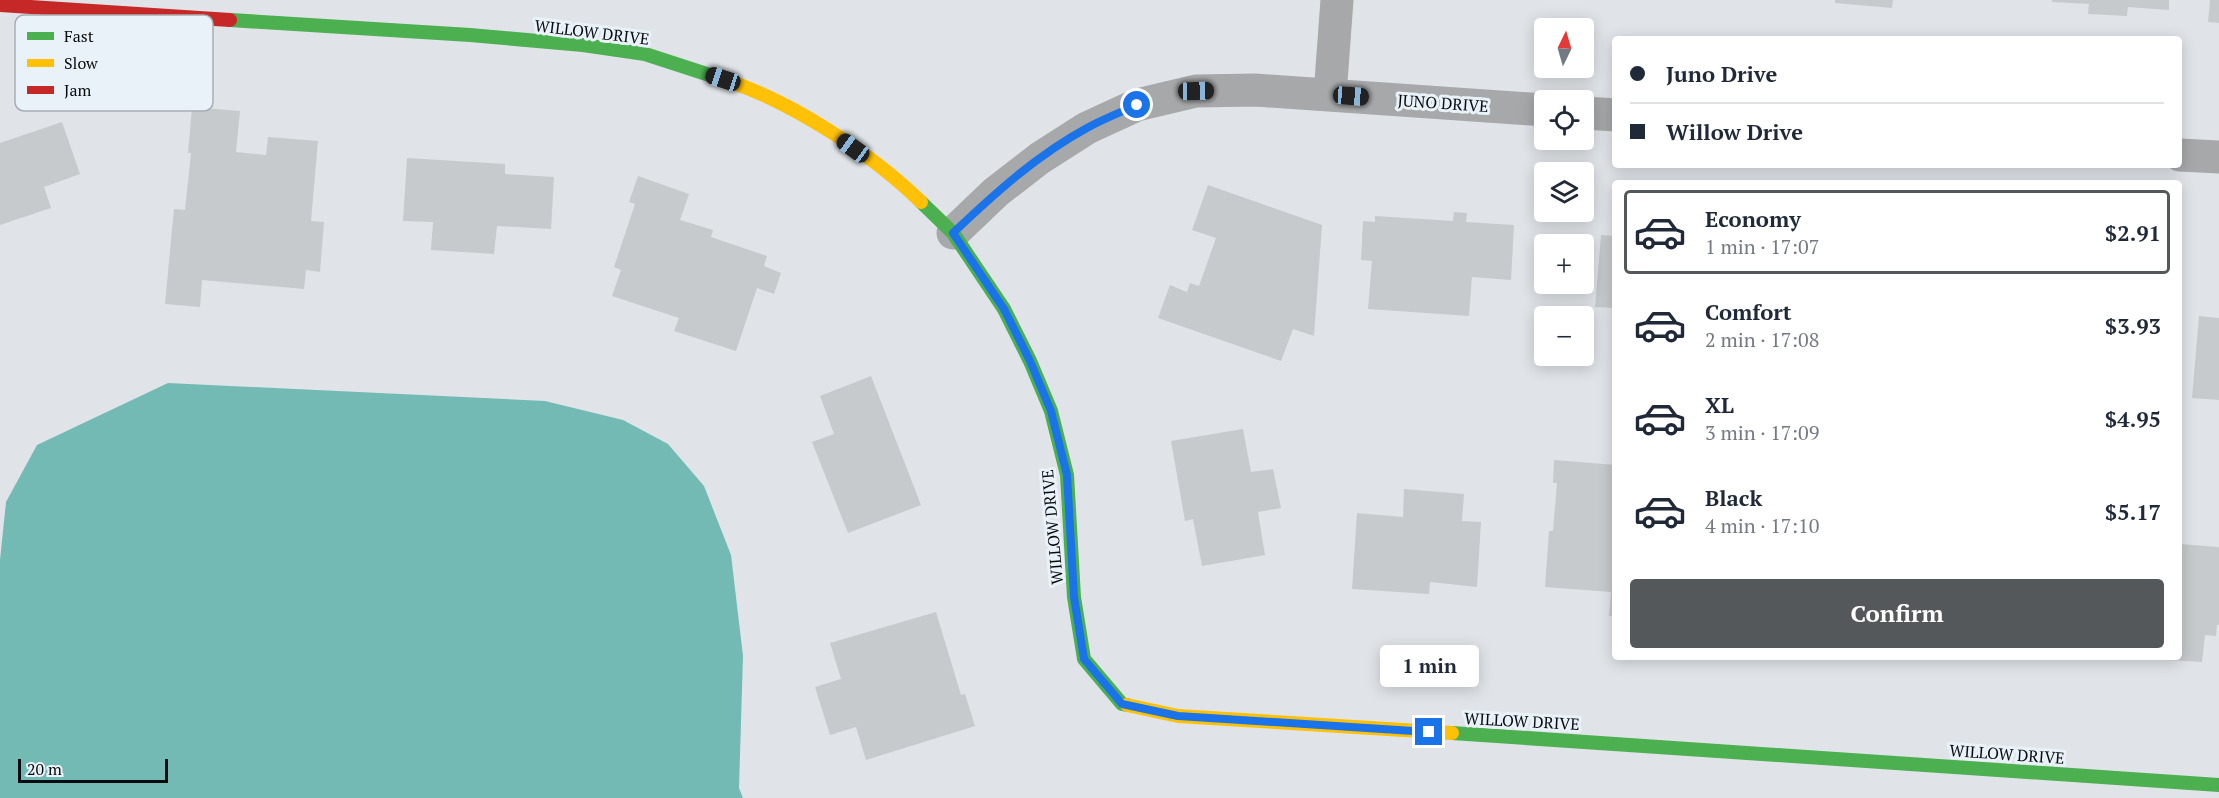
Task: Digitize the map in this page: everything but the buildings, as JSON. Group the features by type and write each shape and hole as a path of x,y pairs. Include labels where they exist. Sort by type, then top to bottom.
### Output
{"street":[{"path":"1329,95 1337,0"},
{"name":"WILLOW DRIVE","path":"0,5 157,15"},
{"name":"WILLOW DRIVE","path":"213,19 470,35 583,45 645,54 742,85 820,124 902,183 953,233 1004,309 1030,361 1051,411 1067,475 1074,597 1084,659 1122,704 1178,716 1589,741 2219,785"},
{"name":"JUNO DRIVE","path":"953,233 996,192 1040,158 1087,128 1137,105 1196,91 1255,90 1534,109"},
{"path":"1594,114 1612,115"},
{"path":"2182,155 2219,157"}],"shaded area":[{"path":"168,383 545,401 623,420 668,444 704,486 731,555 743,656 739,788 743,798 0,798 0,560 6,502 37,445"}],"traffic: fast":[{"path":"230,20 470,35 583,45 645,54 725,80"},
{"path":"921,202 953,233 1004,309 1030,361 1051,411 1067,475 1074,597 1084,659 1122,704 1127,705"},
{"path":"1452,733 2219,785"}],"traffic: slow":[{"path":"725,80 777,101 829,131 879,166 921,202"},
{"path":"1127,705 1178,716 1452,733"}],"traffic: jam":[{"path":"0,5 153,15"},
{"path":"213,19 230,20"}],"route":[{"path":"1137,105 1087,128 1040,158 996,192 953,233 1004,309 1030,361 1051,411 1067,475 1074,597 1084,659 1122,704 1178,716 1429,732"}]}
